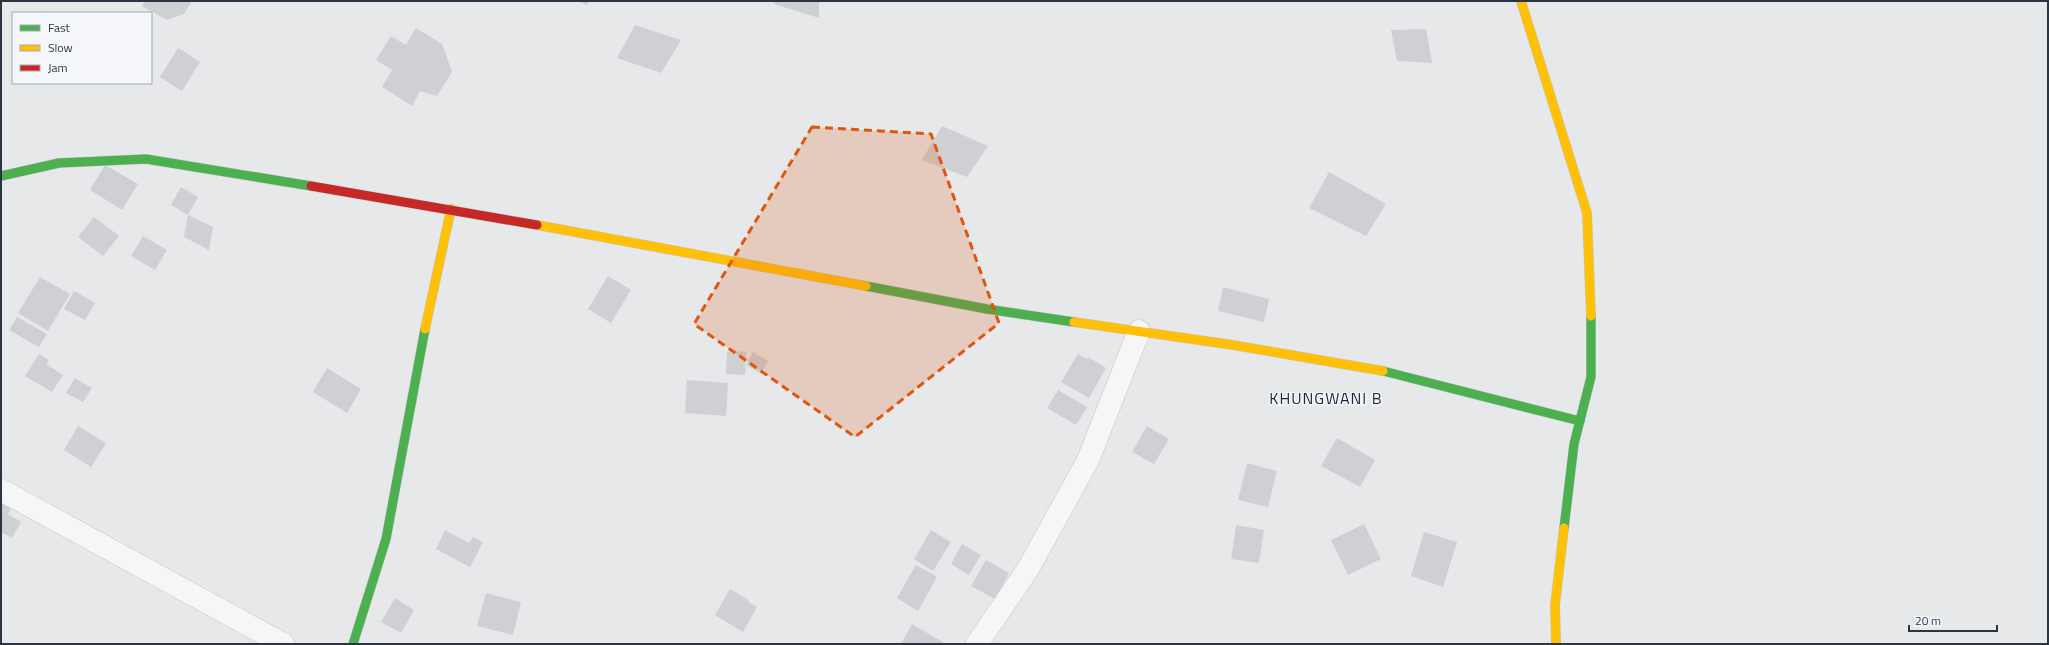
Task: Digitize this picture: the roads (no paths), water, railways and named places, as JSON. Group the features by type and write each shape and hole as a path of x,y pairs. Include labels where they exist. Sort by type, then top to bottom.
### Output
{"street":[{"path":"1521,1 1587,213 1591,314 1591,377 1574,444 1555,605 1556,644"},
{"path":"1,176 59,163 146,159 451,209 986,309 1233,345 1390,372 1580,421"},
{"path":"353,644 386,539 406,438 418,358 451,209"},
{"path":"977,644 1028,569 1088,460 1139,331"},
{"path":"1,490 283,644"}],"district":[{"name":"KHUNGWANI B","path":"1326,398"}]}
